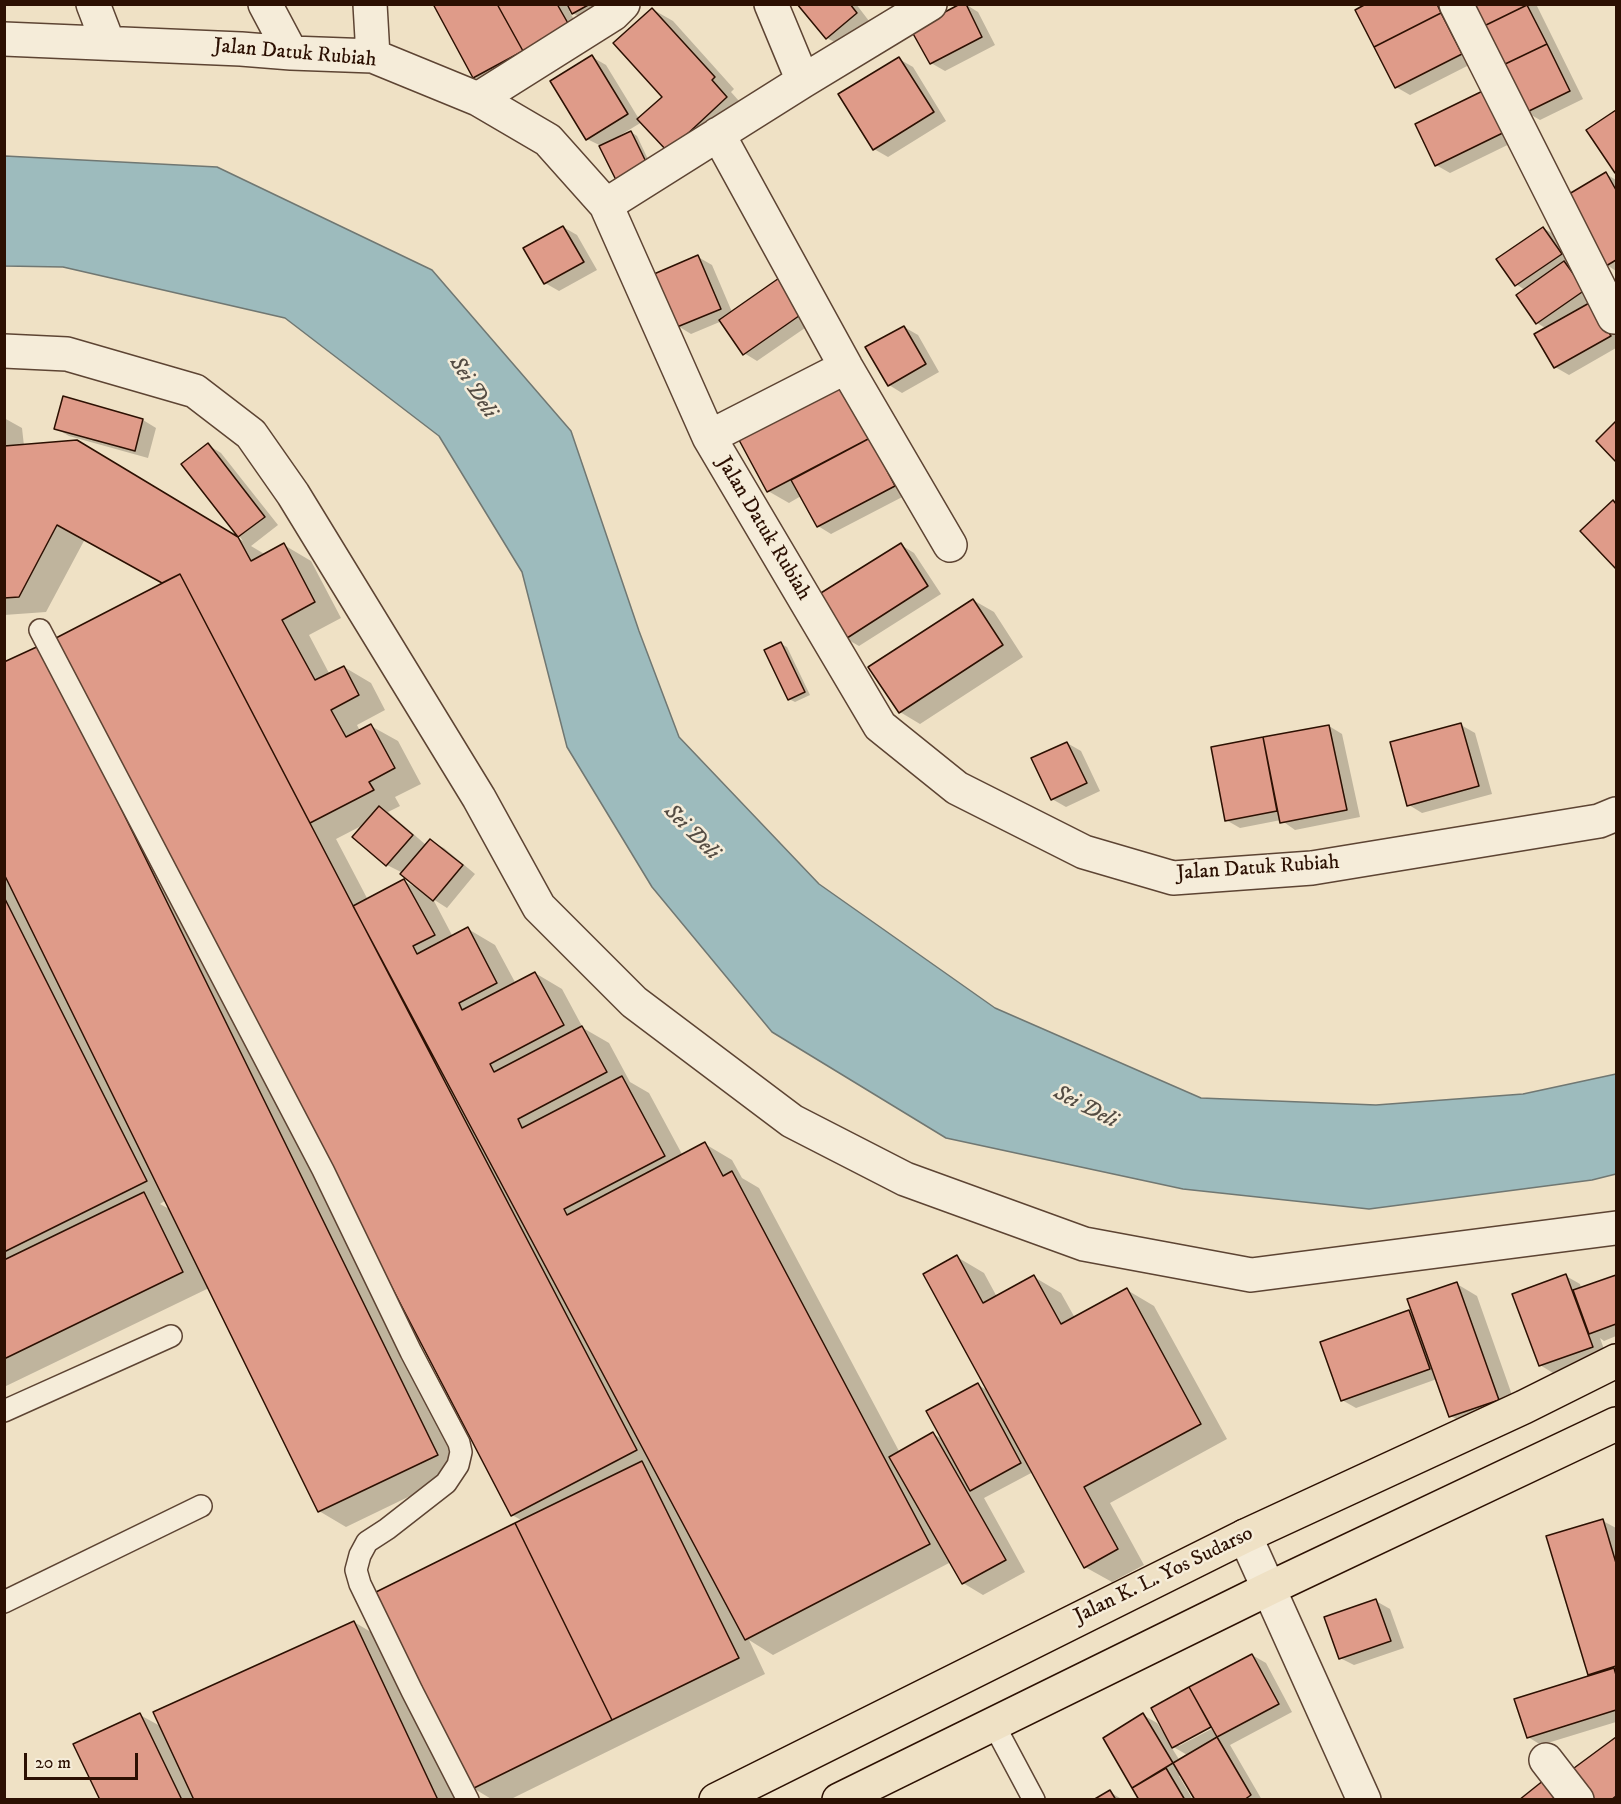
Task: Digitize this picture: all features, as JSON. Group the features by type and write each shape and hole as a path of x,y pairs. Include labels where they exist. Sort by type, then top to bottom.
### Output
{"highway":[{"name":"Jalan K. L. Yos Sudarso","path":"716,1800 1245,1536 1524,1407 1617,1361"},
{"path":"838,1800 1270,1588 1617,1424"}],"street":[{"path":"93,4 108,43"},
{"path":"265,4 291,53"},
{"path":"370,4 373,56"},
{"path":"478,99 613,14 623,4"},
{"path":"771,4 803,81"},
{"path":"606,205 930,4"},
{"path":"1456,4 1614,317"},
{"name":"Jalan Datuk Rubiah","path":"9,32 108,43 373,56 478,99 548,140 606,205 709,437 880,726 957,788 1084,852 1173,878 1300,869 1599,821 1617,814"},
{"path":"718,134 846,367 950,544"},
{"path":"4,351 67,354 195,391 251,434 293,494 479,798 539,907 634,1002 792,1121 905,1179 1084,1244 1251,1275 1617,1228"},
{"path":"709,437 846,367"},
{"path":"1245,1536 1364,1800"},
{"path":"1546,1760 1577,1800"}],"lane":[{"path":"40,630 323,1170 411,1352 459,1443 461,1452 458,1465 446,1483 367,1542 356,1570 360,1584 412,1691 468,1800"},
{"path":"4,1411 171,1336"},
{"path":"4,1602 201,1506"},
{"path":"993,1724 1034,1800"}],"water":[{"name":"Sei Deli","path":"5,156 217,167 432,270 571,431 639,631 679,737 819,884 995,1008 1201,1098 1376,1105 1523,1094 1616,1074 1616,1174 1592,1180 1369,1209 1183,1189 946,1138 772,1032 652,887 567,747 522,572 439,436 285,318 63,267 5,266"}],"building":[{"path":"433,4 497,4 523,51 473,78"},
{"path":"497,4 557,4 569,25 523,51"},
{"path":"567,4 590,4 572,14"},
{"path":"797,4 850,4 857,13 826,39"},
{"path":"960,4 966,4 982,37 930,64 911,30"},
{"path":"1366,4 1437,4 1441,13 1374,47 1355,10"},
{"path":"1471,4 1527,4 1527,5 1482,27"},
{"path":"1527,5 1547,44 1501,66 1482,27"},
{"path":"652,8 715,77 712,80 727,97 668,152 637,119 662,97 613,43"},
{"path":"1441,13 1462,54 1395,88 1374,47"},
{"path":"1547,44 1570,91 1525,113 1501,66"},
{"path":"592,55 628,114 586,140 550,81"},
{"path":"899,57 934,112 873,150 838,94"},
{"path":"1495,85 1515,127 1435,166 1415,124"},
{"path":"1616,110 1616,172 1615,173 1586,130"},
{"path":"631,131 649,168 618,184 599,146"},
{"path":"1606,172 1616,190 1616,260 1606,266 1564,197"},
{"path":"563,226 584,262 544,284 523,248"},
{"path":"1543,227 1562,254 1515,286 1496,259"},
{"path":"698,255 721,309 677,327 654,274"},
{"path":"1564,261 1585,290 1536,324 1516,295"},
{"path":"782,276 806,311 743,355 719,320"},
{"path":"1591,302 1611,336 1554,368 1534,334"},
{"path":"904,326 926,364 888,386 865,347"},
{"path":"842,386 870,438 767,492 739,440"},
{"path":"63,396 143,419 135,451 54,429"},
{"path":"1616,421 1616,462 1596,441"},
{"path":"870,438 895,486 817,527 791,480"},
{"path":"77,440 238,537 251,561 284,543 315,602 282,620 315,680 344,666 359,695 331,710 346,737 371,724 395,768 369,782 374,790 310,823 180,574 162,583 57,525 19,597 4,598 4,446"},
{"path":"208,443 265,517 238,537 181,464"},
{"path":"1613,500 1616,504 1616,569 1580,531"},
{"path":"901,543 928,586 844,640 816,596"},
{"path":"180,574 637,1450 511,1516 54,639"},
{"path":"973,599 1003,645 899,713 868,667"},
{"path":"781,642 805,692 788,700 764,650"},
{"path":"41,645 438,1455 318,1512 4,874 4,662"},
{"path":"1461,723 1479,786 1407,806 1390,742"},
{"path":"1329,725 1347,810 1280,823 1263,737"},
{"path":"1263,737 1277,811 1225,821 1211,747"},
{"path":"1067,742 1087,783 1051,800 1031,758"},
{"path":"379,806 413,835 386,866 352,837"},
{"path":"430,839 463,865 433,901 400,874"},
{"path":"404,879 435,935 413,946 417,954 468,927 497,983 459,1003 462,1010 535,972 564,1025 490,1064 494,1072 582,1026 607,1072 518,1119 522,1128 622,1076 665,1156 564,1209 567,1215 705,1142 723,1176 732,1171 930,1544 745,1640 353,906"},
{"path":"4,897 147,1181 4,1252"},
{"path":"144,1192 183,1272 4,1359 4,1260"},
{"path":"957,1255 983,1303 1034,1275 1061,1324 1127,1288 1201,1424 1084,1487 1118,1549 1084,1568 923,1274"},
{"path":"1566,1274 1593,1347 1539,1366 1512,1294"},
{"path":"1616,1275 1616,1324 1589,1334 1573,1290"},
{"path":"1457,1282 1499,1400 1449,1417 1407,1299"},
{"path":"1409,1310 1430,1369 1341,1401 1320,1342"},
{"path":"978,1383 1021,1463 970,1491 926,1411"},
{"path":"933,1432 1006,1560 962,1584 889,1457"},
{"path":"642,1461 739,1658 612,1720 515,1523"},
{"path":"1603,1519 1616,1563 1616,1666 1588,1675 1546,1536"},
{"path":"515,1523 612,1720 472,1789 374,1593"},
{"path":"1376,1599 1391,1641 1339,1659 1324,1617"},
{"path":"354,1621 438,1800 194,1800 153,1712"},
{"path":"1252,1654 1279,1704 1217,1737 1189,1687"},
{"path":"1614,1668 1616,1710 1527,1738 1514,1699"},
{"path":"1189,1687 1211,1727 1172,1748 1151,1708"},
{"path":"140,1713 182,1800 100,1800 73,1744"},
{"path":"1143,1713 1173,1763 1132,1788 1103,1738"},
{"path":"1217,1737 1251,1795 1244,1800 1195,1800 1173,1763"},
{"path":"1616,1737 1616,1796 1611,1800 1591,1800 1570,1771"},
{"path":"1166,1768 1185,1800 1139,1800 1132,1788"},
{"path":"1544,1780 1558,1800 1519,1800"},
{"path":"1110,1790 1116,1800 1093,1800"}]}
